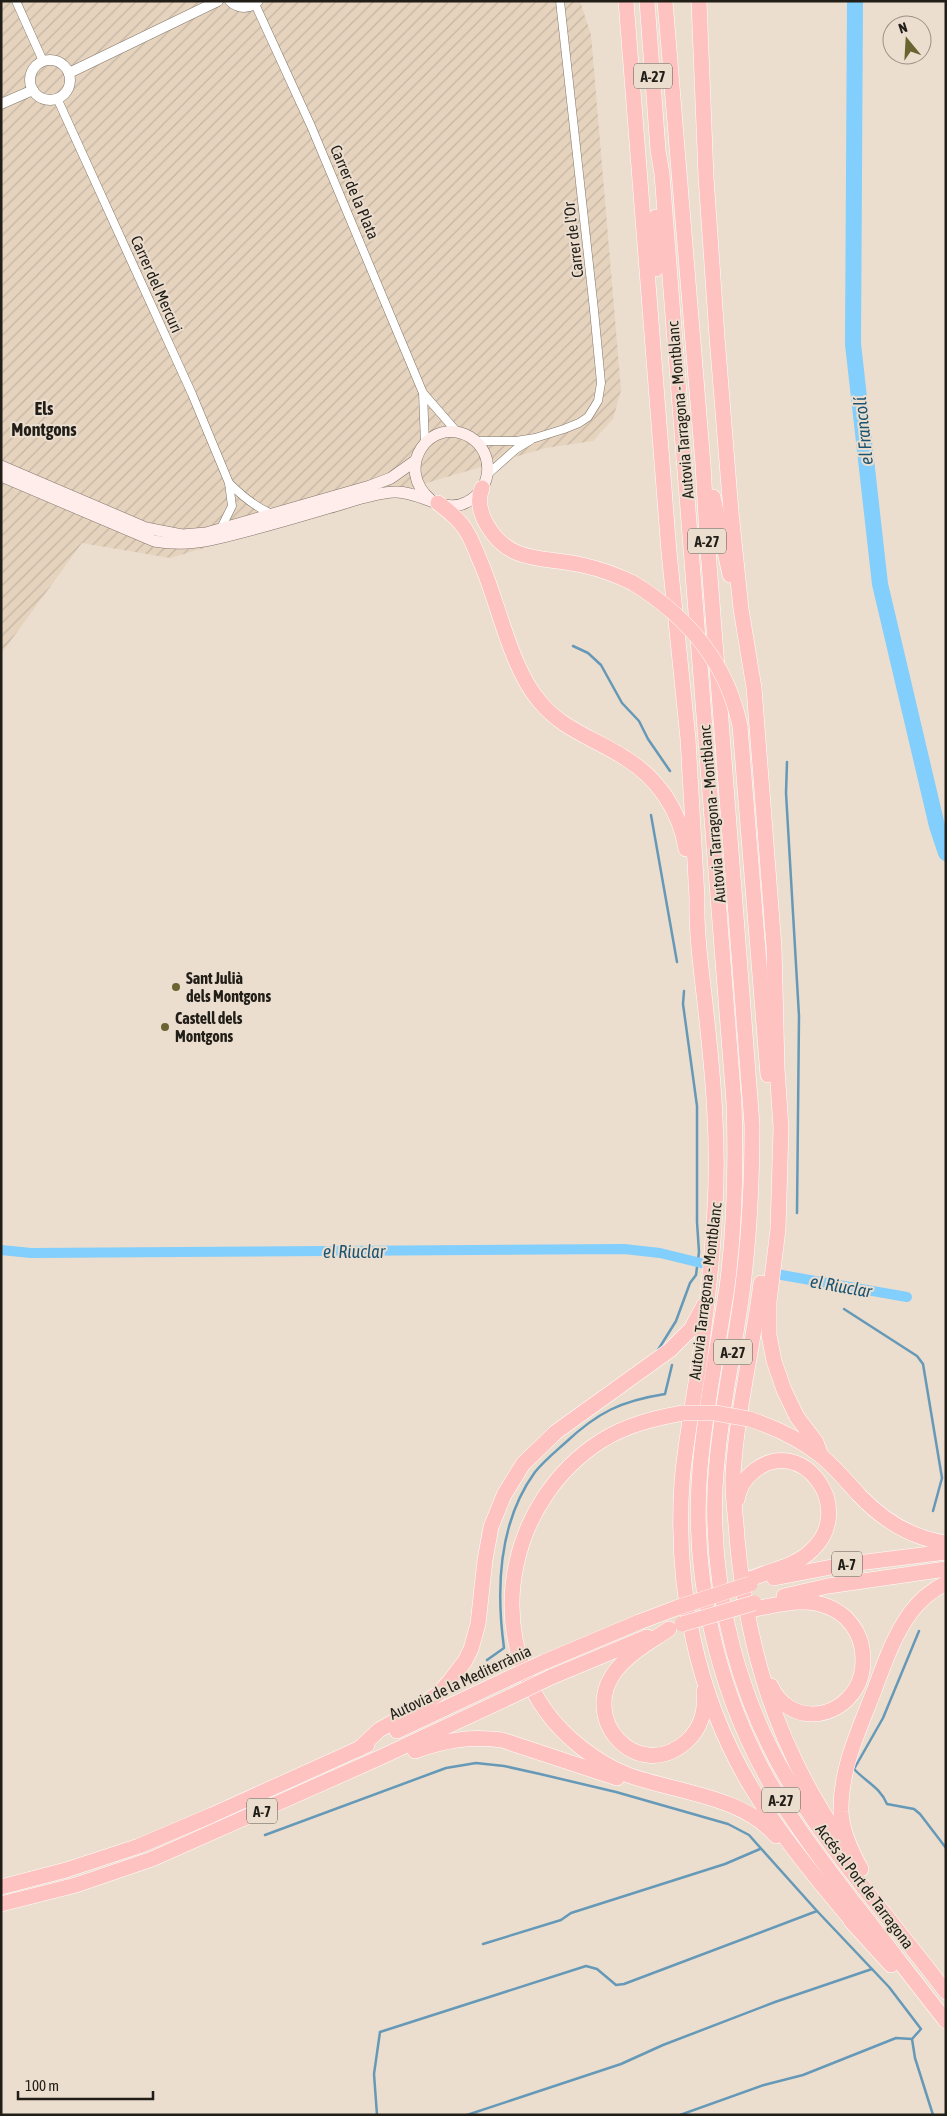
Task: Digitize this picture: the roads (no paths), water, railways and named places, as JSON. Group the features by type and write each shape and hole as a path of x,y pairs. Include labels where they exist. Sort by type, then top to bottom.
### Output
{"highway":[{"path":"626,1 657,373 676,632 688,739 697,898 696,919"},
{"name":"Autovia Tarragona - Montblanc","path":"647,1 734,1103 735,1195 727,1286 700,1462 698,1492 699,1539"},
{"name":"Autovia Tarragona - Montblanc","path":"665,1 703,464 752,1125 752,1189 746,1262 722,1420 715,1487 718,1572 730,1616"},
{"path":"699,1 706,177 731,512 741,609 754,688 774,947 781,1154 778,1230 769,1302 769,1335 774,1362 784,1390 797,1417 816,1442 821,1456"},
{"path":"657,373 655,171 658,150"},
{"path":"703,464 712,486 723,549 741,609"},
{"path":"485,481 479,500 485,521 499,541 515,552 530,558 570,562 594,568 633,583 669,608 702,642 726,682 740,726 772,1124"},
{"path":"434,502 453,515 470,536 494,594 518,664 527,684 540,702 568,728 633,764 650,778 666,796 679,822 684,840 696,919 712,1072 716,1164 716,1206 708,1297 685,1458 680,1528 684,1591 705,1692 701,1721 693,1735 676,1750 660,1755 642,1754 622,1744 609,1728 604,1712 606,1689 610,1680 626,1660 676,1627"},
{"path":"688,739 694,766 710,874 717,892"},
{"path":"777,1068 772,1124 767,1235 733,1474 733,1497 744,1596 762,1679 790,1752 829,1824 898,1919 944,1990"},
{"path":"359,1748 380,1730 438,1694 465,1661 471,1649 478,1624 491,1528 504,1495 523,1464 556,1432 657,1361 682,1340 691,1329 708,1297"},
{"path":"858,1928 821,1892 766,1826 733,1806 612,1768 589,1752 557,1724 536,1695 528,1678 516,1640 512,1606 515,1569 525,1534 536,1509 556,1480 584,1452 603,1440 643,1422 684,1413 715,1413 748,1419 792,1437 821,1456 880,1515 905,1530 931,1540 946,1543"},
{"path":"736,1516 738,1494 745,1480 758,1468 774,1462 797,1464 811,1473 822,1485 829,1502 830,1511 827,1528 812,1551 789,1565 745,1584"},
{"name":"Accés al Port de Tarragona","path":"699,1539 703,1581 717,1654 729,1693 766,1776 815,1852 946,2021"},
{"name":"Autovia de la Mediterrània","path":"1,1887 66,1870 140,1846 359,1748 544,1662 679,1607 745,1584 842,1565 946,1552"},
{"name":"A-7","path":"755,1606 828,1586 946,1569"},
{"path":"861,1869 847,1841 842,1814 842,1787 850,1755 896,1637 921,1600 946,1583"},
{"path":"730,1616 755,1606 798,1602 810,1602 831,1608 850,1622 857,1632 863,1655 861,1677 856,1688 838,1706 816,1714 804,1714 794,1711 778,1699 773,1691 752,1638"},
{"name":"A-7","path":"1,1904 76,1885 152,1859 379,1758 551,1678 676,1627 730,1616"},
{"name":"Accés al Port de Tarragona","path":"730,1616 739,1668 754,1710 770,1746 794,1791 842,1859 944,1990"},
{"path":"702,1674 721,1726 750,1784 790,1844 858,1928 946,2027"},
{"path":"379,1758 404,1754 451,1740 484,1738 518,1744 635,1784 701,1797"}],"main road":[{"path":"1,466 146,528 182,535 206,533 384,481 403,471 415,461 425,443 442,434 457,433 475,441 486,456 485,481 476,495 463,504 453,506 434,502 409,492 388,493 215,540 190,544 169,544 154,541 1,476"},
{"path":"415,461 416,481 421,490 434,502"}],"street":[{"path":"16,1 43,61"},
{"path":"69,73 218,1"},
{"path":"230,1 240,7 256,3"},
{"name":"Carrer de l'Or","path":"475,441 516,441 535,438 579,423 588,417 598,401 601,383 560,1"},
{"name":"Carrer de la Plata","path":"256,3 312,126 424,393 457,433"},
{"path":"43,61 56,61 66,68 69,73 70,79 67,90 58,98 47,100 41,98 33,90 30,77 33,70 43,61"},
{"path":"1,104 33,90"},
{"name":"Carrer del Mercuri","path":"58,98 192,394 229,483 232,506 221,528"},
{"name":"Carrer de la Plata","path":"424,393 425,443"},
{"name":"Carrer de l'Or","path":"485,481 516,449 535,438"},
{"name":"Carrer del Mercuri","path":"229,483 243,497 272,514"}],"waterway":[{"name":"el Francolí","path":"855,1 853,344 880,584 937,826 946,853"},
{"path":"573,646 588,653 601,665 622,703 639,721 648,739 670,771"},
{"path":"787,762 786,793 799,1016 797,1213"},
{"path":"651,815 677,962"},
{"path":"658,1350 676,1321 690,1283 696,1275 699,1252 697,1222 697,1106 683,1004 684,991"},
{"name":"el Riuclar","path":"1,1250 31,1253 624,1249 660,1253 705,1264"},
{"name":"el Riuclar","path":"776,1274 907,1297"},
{"path":"844,1309 917,1356 923,1364 942,1478 933,1511"},
{"path":"487,1660 504,1648 500,1603 503,1557 513,1513 535,1472 588,1423 623,1404 665,1394 672,1365"},
{"path":"919,1631 883,1718 854,1769 881,1793 887,1804 914,1809 920,1814 946,1848"},
{"path":"265,1835 446,1768 476,1763 504,1766 616,1792 728,1824 749,1835 889,1987 921,2029 912,2039 915,2058 933,2115"},
{"path":"483,1944 561,1920 571,1913 725,1864 760,1849"},
{"path":"377,2115 374,2074 380,2032 586,1966 597,1969 616,1985 624,1984 817,1911"},
{"path":"467,2115 621,2064 663,2045 775,2002 872,1969"},
{"path":"680,2115 764,2085 803,2075 896,2038 912,2039"}],"place":[{"name":"Sant Julià dels Montgons","path":"176,987"},
{"name":"Castell dels Montgons","path":"165,1027"}],"district":[{"name":"Els Montgons","path":"44,418"}]}
